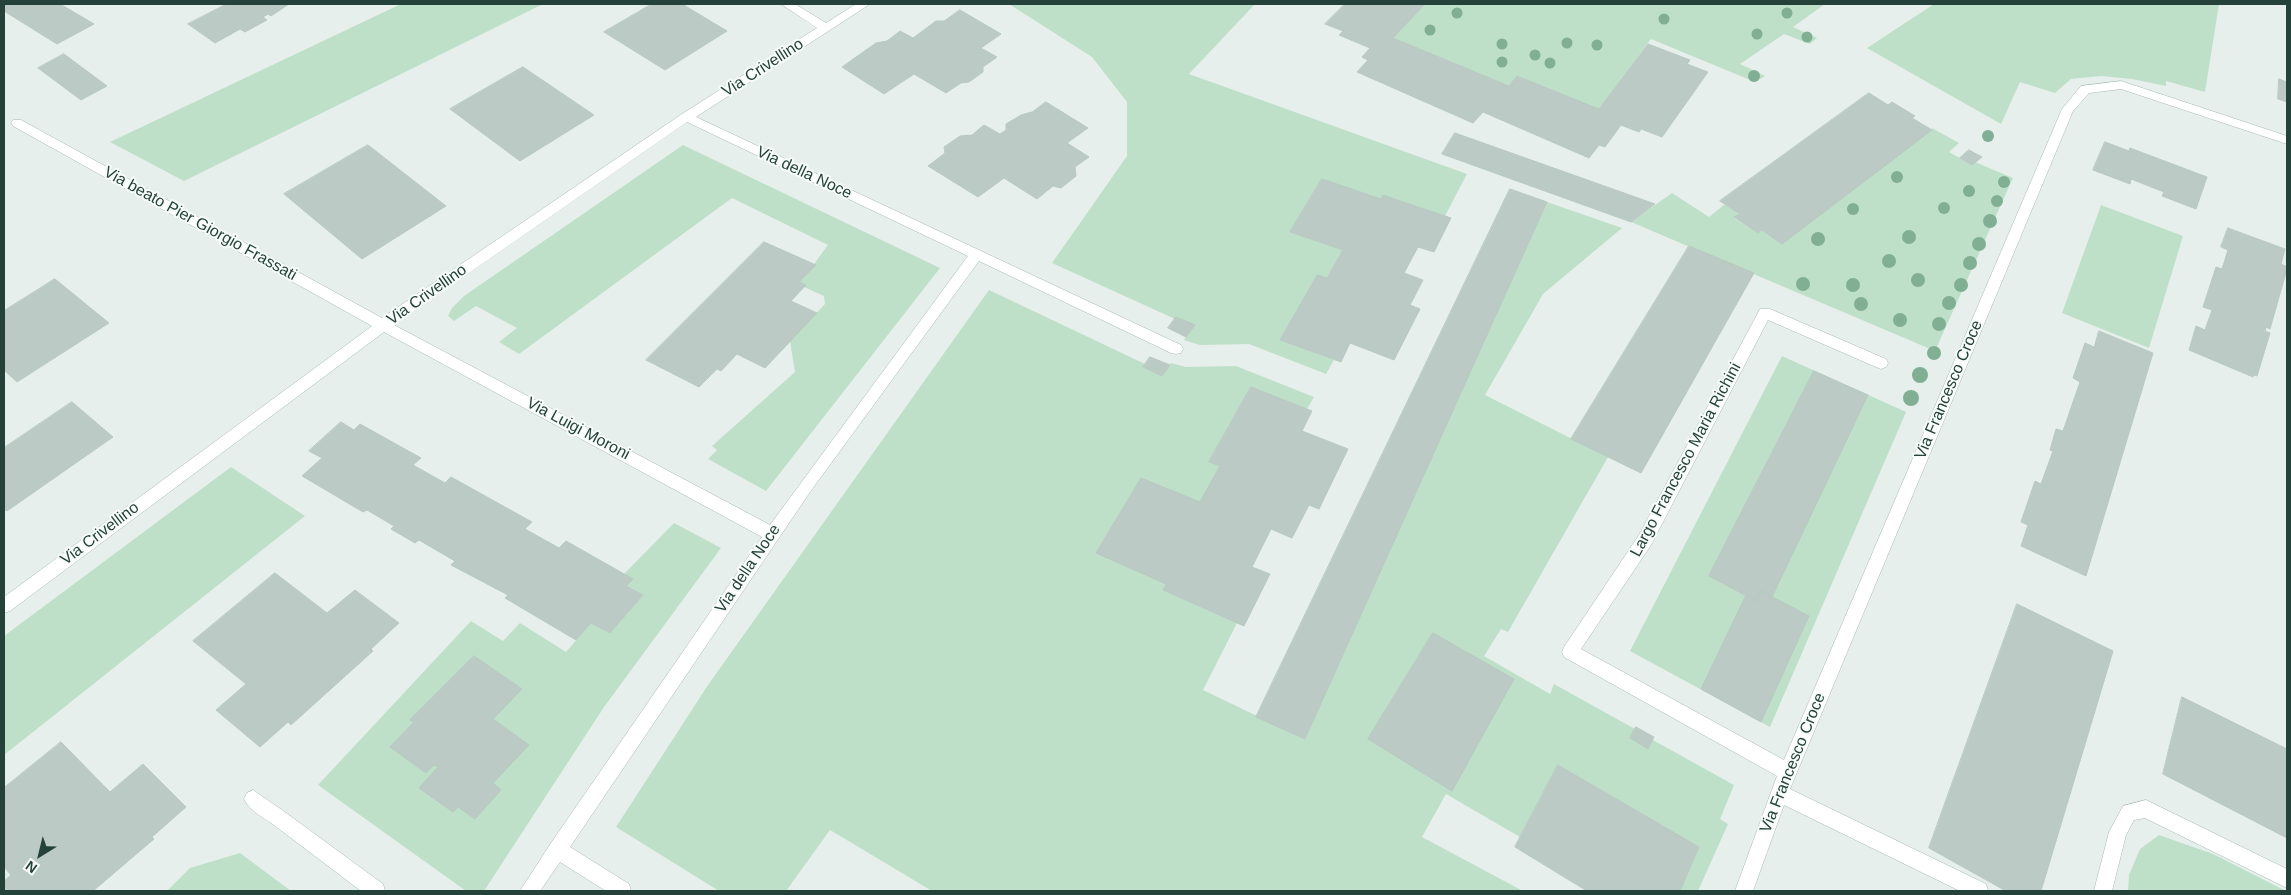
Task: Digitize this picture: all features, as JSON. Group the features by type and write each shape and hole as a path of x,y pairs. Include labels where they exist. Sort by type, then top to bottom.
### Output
{"street":[{"path":"788,4 825,28"},
{"name":"Via Crivellino","path":"4,606 383,325 686,117 864,4"},
{"name":"Via Francesco Croce","path":"1744,891 1788,772 2068,109 2086,89 2121,85 2287,140"},
{"name":"Via della Noce","path":"686,117 1176,349"},
{"name":"Via beato Pier Giorgio Frassati","path":"17,122 383,325"},
{"name":"Via della Noce","path":"529,891 772,534 977,254"},
{"name":"Largo Francesco Maria Richini","path":"1788,772 1570,652 1645,540 1765,313 1881,363"},
{"name":"Via Luigi Moroni","path":"383,325 772,534"},
{"path":"1779,794 1979,891"},
{"path":"253,799 376,891"},
{"path":"2103,891 2118,832 2129,812 2146,809 2287,879"},
{"path":"557,849 622,891"}],"green space":[{"path":"401,4 543,4 184,181 110,142"},
{"path":"1009,4 1255,4 1189,74 1467,174 1445,216 1383,195 1381,199 1322,180 1290,232 1343,250 1327,278 1317,275 1280,340 1334,360 1326,374 1249,344 1200,345 1184,340 1194,325 1175,319 1052,263 1127,156 1127,102 1092,57"},
{"path":"1425,4 1825,4 1793,27 1817,38 1810,44 1784,34 1740,64 1765,76 1755,82 1651,39 1599,109 1517,76 1509,86 1393,38"},
{"path":"1934,4 2219,4 2205,92 2166,81 2166,86 2132,79 2101,76 2071,79 2055,93 2020,82 2001,124 1867,48"},
{"path":"1932,128 1959,143 1949,152 1972,165 1975,162 2013,178 1935,351 1631,222 1672,193 1709,217 1725,204 1740,214 1734,218 1758,233 1932,130"},
{"path":"683,145 940,268 766,491 708,459 717,450 712,446 795,372 790,341 825,304 824,296 804,287 806,285 799,282 828,245 732,198 519,354 499,342 517,328 476,306 454,321 448,316 452,308 464,296"},
{"path":"1547,202 1622,228 1543,294 1485,395 1608,457 1508,632 1501,629 1484,656 1550,694 1554,684 1635,729 1630,738 1653,740 1734,785 1720,819 1728,824 1698,891 1680,891 1699,847 1558,765 1520,837 1446,794 1422,837 1523,891 932,891 830,830 786,891 719,891 616,827 708,685 989,290 1145,364 1143,367 1162,375 1171,363 1186,367 1236,366 1314,397 1307,409 1251,388 1209,462 1220,466 1163,590 1237,623 1203,690 1305,739"},
{"path":"2101,205 2183,236 2149,348 2062,313"},
{"path":"1782,356 1906,412 1770,727 1630,651"},
{"path":"231,467 305,516 4,755 4,636"},
{"path":"674,523 721,548 604,707 484,891 466,891 318,785 471,621 503,641 520,623 566,652 591,623 610,633 643,595 626,586 632,579 624,574"},
{"path":"2159,835 2213,854 2286,891 2128,891 2129,875 2140,849"},
{"path":"240,853 291,891 167,891 190,868"}],"building":[{"path":"4,4 60,4 94,24 57,44 4,11"},
{"path":"227,4 289,4 271,16 268,14 263,17 267,20 245,32 240,29 215,43 188,24"},
{"path":"652,4 682,4 727,31 665,70 604,32"},
{"path":"1345,4 1425,4 1393,38 1509,86 1517,76 1599,109 1648,44 1690,60 1687,64 1708,72 1662,137 1641,129 1639,132 1621,125 1605,147 1599,145 1589,158 1483,112 1473,123 1357,72 1368,60 1362,57 1370,48 1339,35 1343,31 1325,24"},
{"path":"960,10 1001,34 981,48 997,57 983,67 983,72 969,82 961,83 946,93 914,74 884,94 842,67 876,43 887,41 900,31 913,38 936,21 944,21"},
{"path":"64,54 107,86 81,100 38,68"},
{"path":"523,67 594,115 520,161 450,109"},
{"path":"2279,79 2287,82 2287,102 2278,99"},
{"path":"1869,93 1888,105 1892,102 1915,116 1912,118 1932,130 1782,244 1762,230 1758,233 1734,217 1740,214 1720,201"},
{"path":"1046,102 1088,128 1067,143 1089,157 1075,167 1076,176 1061,188 1053,186 1037,199 1004,178 978,197 928,166 945,153 944,147 960,136 972,135 984,125 1000,134 1006,130 1006,124 1021,115 1032,112"},
{"path":"1455,133 1655,204 1631,222 1442,154"},
{"path":"2105,142 2129,151 2130,148 2207,177 2196,209 2162,196 2164,192 2131,179 2130,184 2093,170"},
{"path":"368,145 446,206 362,259 284,194"},
{"path":"1969,150 1982,157 1972,165 1960,158"},
{"path":"1322,179 1381,199 1383,195 1451,218 1434,252 1418,247 1404,273 1423,280 1410,305 1420,309 1394,360 1350,343 1341,362 1280,340 1317,275 1327,278 1343,250 1290,232"},
{"path":"1510,189 1547,202 1305,739 1256,717"},
{"path":"2228,228 2285,249 2281,264 2287,267 2287,269 2270,329 2266,327 2265,331 2270,333 2257,376 2254,375 2253,377 2189,350 2196,326 2205,330 2212,310 2203,307 2216,267 2222,269 2228,250 2221,247"},
{"path":"764,242 816,265 799,282 806,285 791,301 817,313 765,368 737,354 721,371 717,369 699,387 646,360"},
{"path":"1689,246 1754,273 1641,473 1571,439"},
{"path":"55,279 109,323 17,382 4,370 4,311"},
{"path":"1176,317 1195,325 1186,337 1168,328"},
{"path":"2099,331 2153,353 2086,576 2021,546 2028,525 2021,522 2035,481 2041,484 2053,451 2050,450 2056,429 2063,431 2080,382 2073,378 2085,343 2094,347"},
{"path":"1150,357 1170,365 1162,376 1143,367"},
{"path":"1814,371 1868,395 1772,597 1761,591 1756,601 1709,576"},
{"path":"1251,387 1312,411 1302,431 1348,449 1319,509 1309,505 1292,538 1271,529 1252,567 1270,574 1244,626 1163,590 1166,584 1096,553 1141,478 1200,502 1220,466 1209,462"},
{"path":"72,402 113,437 7,511 4,509 4,448"},
{"path":"341,422 354,430 360,424 421,458 413,465 445,483 451,477 532,522 525,529 559,548 566,541 633,579 626,586 643,595 610,633 591,623 576,640 505,598 508,595 451,565 455,561 419,540 415,543 391,529 394,526 367,510 363,512 302,476 322,458 309,451"},
{"path":"275,573 327,613 355,590 399,623 371,649 373,651 291,725 288,722 260,747 216,710 246,684 193,641"},
{"path":"1761,591 1809,616 1761,722 1701,689 1746,595 1756,601"},
{"path":"2017,604 2113,651 2041,891 2006,891 1929,848"},
{"path":"1433,633 1514,679 1452,791 1368,739"},
{"path":"474,656 522,689 493,719 529,745 493,783 501,790 475,819 458,807 453,812 419,788 438,767 434,765 426,773 390,747 414,722 410,720"},
{"path":"2182,697 2287,749 2287,838 2163,774"},
{"path":"1636,727 1654,737 1648,749 1630,738"},
{"path":"61,742 110,792 143,764 186,807 152,837 154,839 93,891 4,891 4,881 11,875 4,867 4,788"},
{"path":"1558,765 1699,847 1680,891 1587,891 1515,847"}]}
